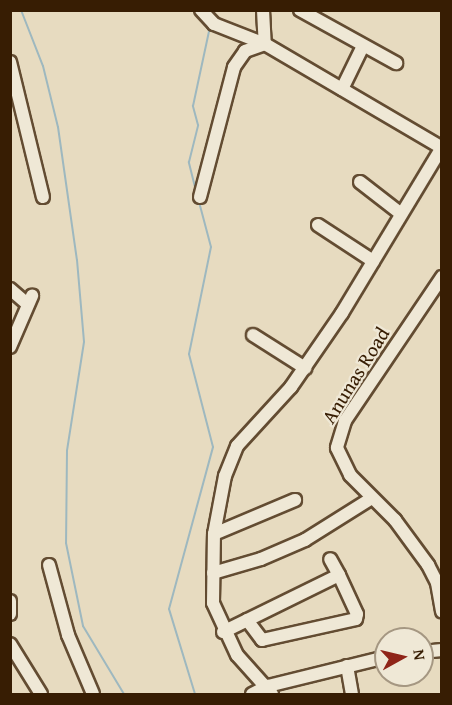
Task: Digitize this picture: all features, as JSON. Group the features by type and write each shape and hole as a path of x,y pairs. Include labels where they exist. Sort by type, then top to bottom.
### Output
{"street":[{"path":"201,10 220,28 265,44 441,147 373,261 305,368 237,446 225,476 214,534 213,603 223,632 237,655 270,690"},
{"path":"263,10 265,44"},
{"path":"300,10 396,63"},
{"path":"200,197 237,59 249,48 265,44"},
{"path":"342,89 363,46"},
{"path":"10,62 43,197"},
{"path":"360,182 400,213"},
{"path":"318,225 373,261"},
{"name":"Anunas Road","path":"441,277 338,435 340,462 372,498 395,519 428,565 437,583 441,612"},
{"path":"10,289 30,300 10,347"},
{"path":"253,335 305,368"},
{"path":"213,573 261,560 305,540 372,498"},
{"path":"214,534 295,500"},
{"path":"247,620 262,640 356,619 357,614 330,559"},
{"path":"50,565 68,635 93,694"},
{"path":"223,632 339,575"},
{"path":"10,601 10,614"},
{"path":"10,644 41,694"},
{"path":"252,694 374,660"},
{"path":"347,666 352,694"}],"waterway":[{"path":"21,10 43,66 58,127 77,260 84,342 67,451 66,543 83,626 124,694"},
{"path":"196,191 189,162 198,125 193,106 210,27"},
{"path":"195,694 169,609 213,447 189,354 211,247 199,202"}]}
